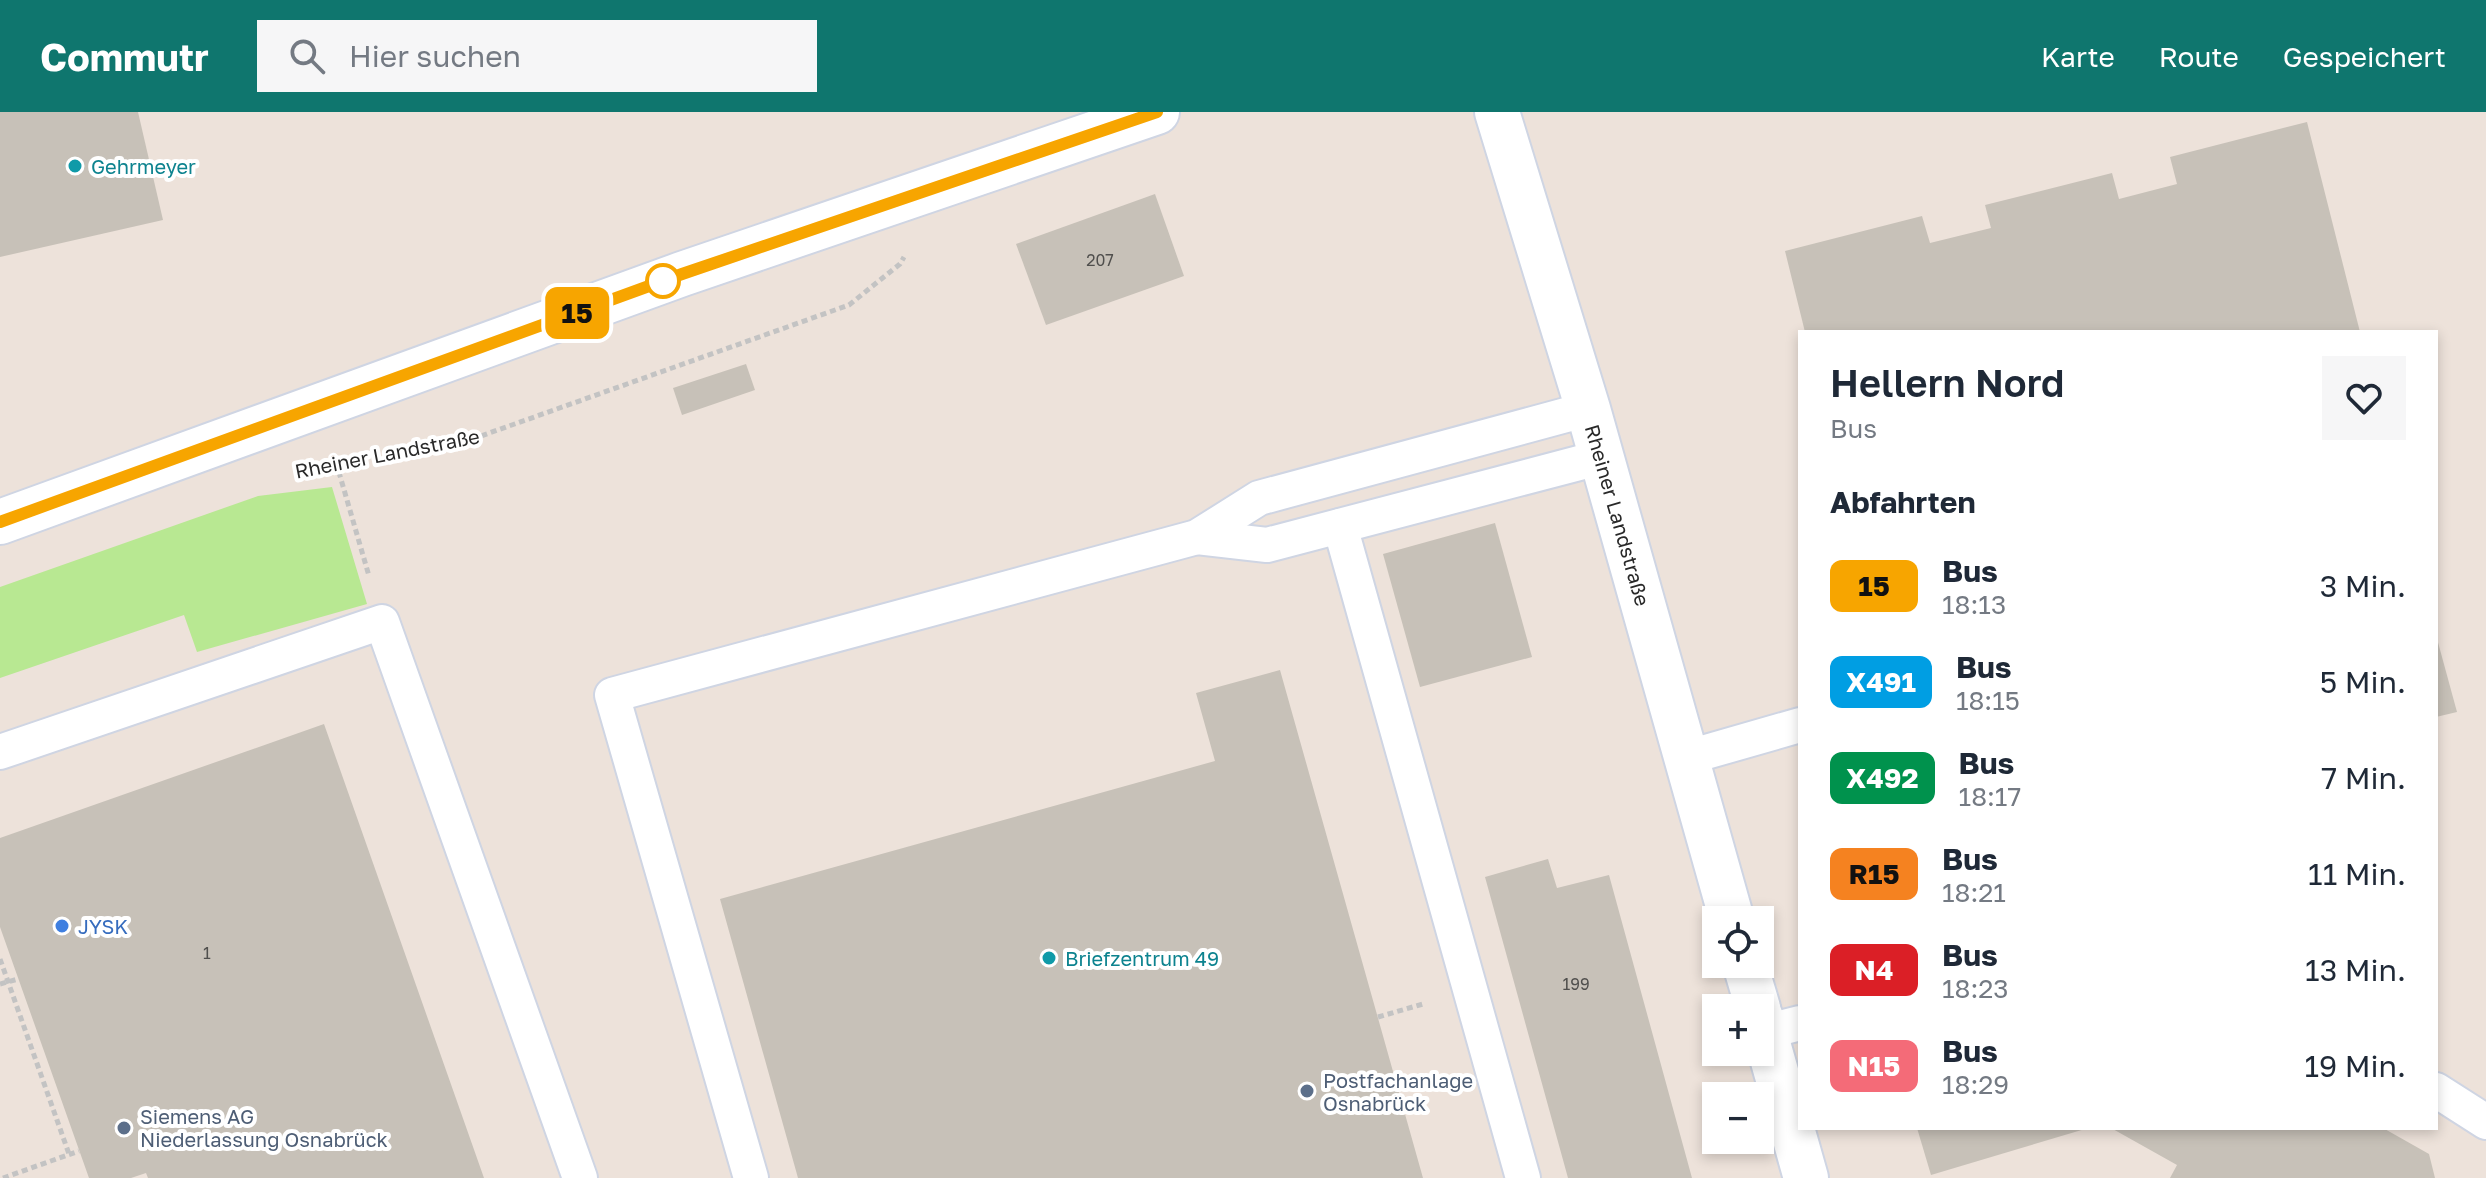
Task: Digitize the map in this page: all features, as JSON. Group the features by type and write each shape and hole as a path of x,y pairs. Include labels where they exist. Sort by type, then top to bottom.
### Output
{"street":[{"path":"0,522 682,274 1157,112"},
{"name":"Rheiner Landstraße","path":"1497,112 1602,457 1728,906"},
{"path":"1774,1034 1806,1178"}],"lane":[{"path":"751,1178 612,695 1197,537 1259,498 1588,409"},
{"path":"1197,537 1267,545 1602,457"},
{"path":"1340,526 1523,1178"},
{"path":"0,752 382,622 580,1178"},
{"path":"1685,758 1798,726"},
{"path":"2438,1091 2486,1122"}],"path":[{"name":"Rheiner Landstraße","path":"323,465 464,442 849,305 900,264"},
{"path":"336,462 382,622"},
{"path":"0,959 69,1154"},
{"path":"0,984 18,979"},
{"path":"3,1178 79,1151"}],"green space":[{"path":"332,487 367,604 197,652 184,615 0,678 0,587 258,496"}],"building":[{"name":"Gehrmeyer","path":"0,112 138,112 163,220 0,257"},
{"path":"2307,122 2359,330 1805,330 1785,251 1922,216 1930,243 1991,228 1985,205 2112,173 2119,199 2177,184 2170,157"},
{"path":"1155,194 1184,276 1046,325 1016,244"},
{"path":"746,364 755,390 682,415 673,388"},
{"path":"1495,523 1532,657 1420,687 1383,554"},
{"path":"2438,642 2457,712 2438,717"},
{"name":"Briefzentrum 49","path":"1280,670 1423,1178 798,1178 720,899 1215,761 1196,693"},
{"path":"324,724 484,1178 148,1178 146,1173 131,1178 89,1178 0,927 0,838"},
{"path":"1548,859 1557,888 1609,875 1692,1178 1568,1178 1485,877"},
{"path":"1918,1130 2082,1130 1931,1175"},
{"path":"2115,1130 2387,1130 2429,1154 2435,1178 2170,1178 2177,1165"}],"bus line":[{"name":"15","path":"0,522 682,274 1157,112"}],"place":[{"name":"Gehrmeyer","path":"75,166"},
{"name":"JYSK","path":"62,926"},
{"name":"Briefzentrum 49","path":"1049,958"},
{"name":"Postfachanlage Osnabrück","path":"1307,1091"},
{"name":"Siemens AG Niederlassung Osnabrück","path":"124,1128"}]}
